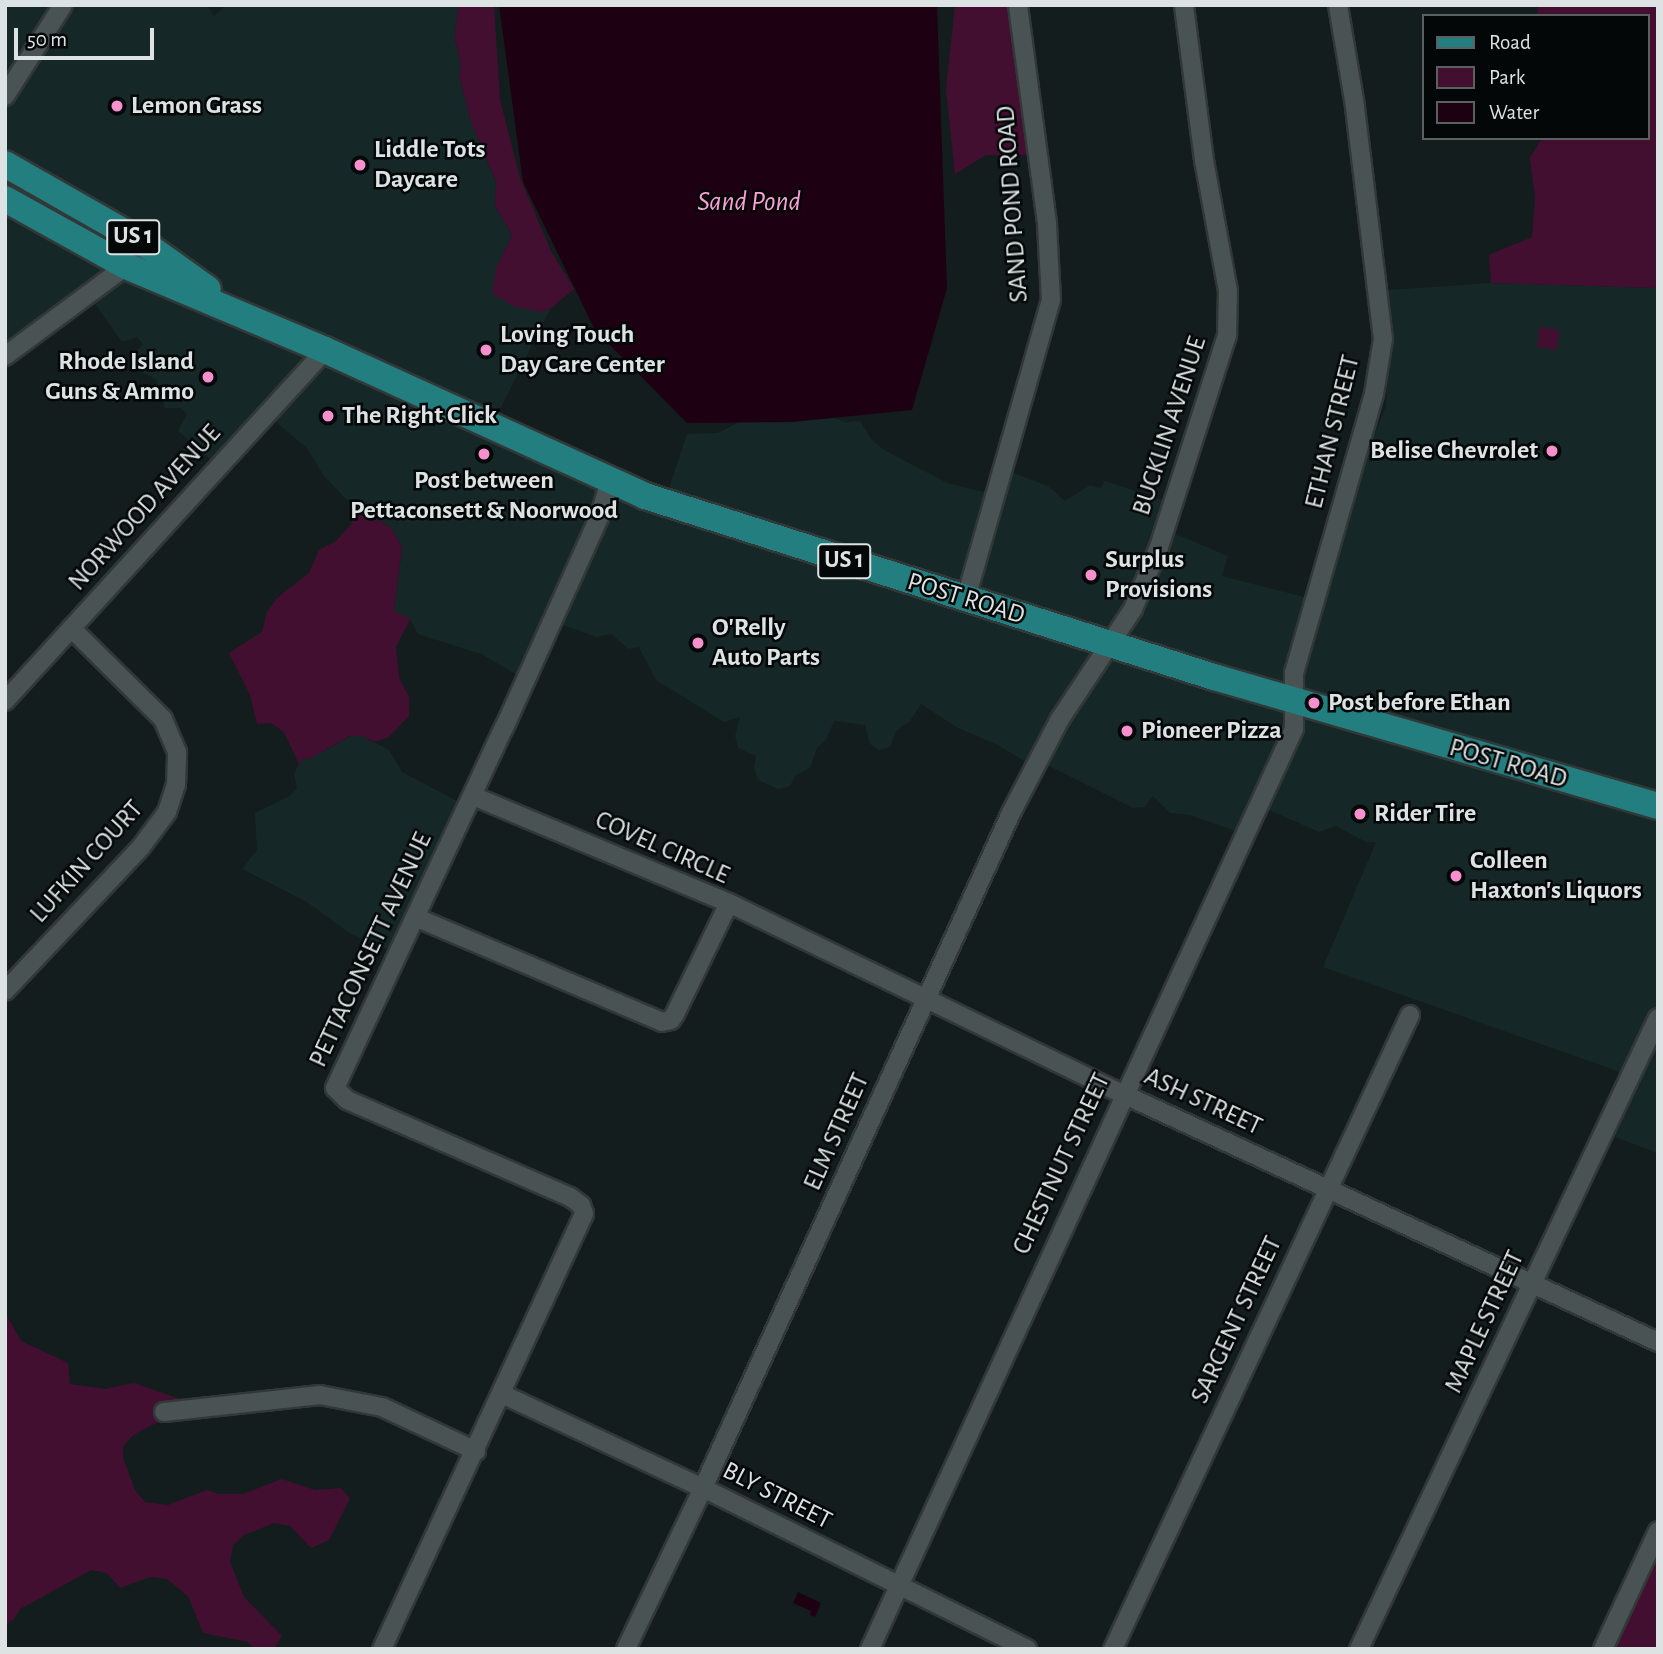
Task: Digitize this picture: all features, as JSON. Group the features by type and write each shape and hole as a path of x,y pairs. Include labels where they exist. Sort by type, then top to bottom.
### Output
{"main road":[{"name":"POST ROAD","path":"5,164 145,244 255,322"},
{"name":"POST ROAD","path":"5,199 126,265 325,350 645,496 1111,645 1658,806"}],"street":[{"path":"5,96 63,5"},
{"name":"SAND POND ROAD","path":"966,598 1051,300 1046,223 1018,5"},
{"name":"BUCKLIN AVENUE","path":"1111,645 1133,609 1159,547 1227,335 1228,291 1204,160 1184,5"},
{"name":"ETHAN STREET","path":"1294,700 1294,673 1374,394 1382,340 1355,106 1338,5"},
{"path":"5,356 126,265 145,244"},
{"name":"NORWOOD AVENUE","path":"5,701 325,350"},
{"name":"PETTACONSETT AVENUE","path":"382,1649 584,1214 582,1205 570,1197 347,1100 335,1088 473,796 600,514 610,481"},
{"name":"LUFKIN COURT","path":"5,991 141,847 167,812 176,785 177,751 163,719 71,628"},
{"name":"ELM STREET","path":"626,1649 703,1488 1011,813 1060,719 1111,645"},
{"name":"CHESTNUT STREET","path":"870,1649 1123,1094 1291,736 1294,700"},
{"name":"COVEL CIRCLE","path":"415,917 662,1022 671,1020 676,1014 729,903 473,796"},
{"name":"ASH STREET","path":"729,903 1123,1094 1658,1342"},
{"name":"SARGENT STREET","path":"1113,1649 1410,1015"},
{"name":"MAPLE STREET","path":"1359,1649 1658,1018"},
{"name":"BLY STREET","path":"502,1394 703,1488 897,1587 1027,1649"},
{"path":"164,1412 320,1395 382,1407 476,1451"},
{"path":"1603,1649 1658,1531"}],"shaded area":[{"path":"5,5 207,5 214,16 227,5 458,5 455,39 461,66 459,75 471,122 496,183 495,206 512,235 496,268 541,312 550,309 492,425 665,500 687,434 718,433 747,418 821,414 847,422 860,421 871,439 884,450 947,483 988,493 1005,470 1048,486 1065,501 1090,485 1101,488 1105,481 1166,501 1164,529 1228,556 1222,576 1316,600 1350,496 1386,406 1389,290 1491,283 1658,288 1658,1153 1615,1137 1640,1079 1323,967 1376,842 1368,843 1336,826 1319,832 1263,807 1247,835 1190,815 1170,813 1153,796 1145,807 1133,808 1039,761 1031,765 996,744 958,728 921,704 910,721 896,731 890,747 879,750 870,744 865,725 834,721 826,740 817,748 810,768 795,776 790,786 778,789 758,780 754,768 756,756 738,748 735,736 740,717 724,722 656,680 639,647 628,649 611,634 597,637 551,621 524,679 481,654 418,634 410,619 394,612 402,547 391,528 376,519 369,509 345,498 323,475 307,448 270,417 217,465 178,431 187,414 181,408 165,408 156,379 134,369 131,357 143,344 137,337 122,342 90,297 5,359"},
{"path":"351,736 362,736 389,750 402,772 463,804 396,953 351,934 307,902 242,869 257,850 255,813 290,796 297,788 294,774 301,759 311,758"}],"green space":[{"path":"458,5 494,5 500,100 520,178 551,251 574,289 550,309 541,312 513,306 492,293 496,268 512,235 495,206 496,182 471,122 459,75 461,65 455,39"},
{"path":"955,5 1017,5 1031,155 986,155 955,174 946,89"},
{"path":"1538,5 1658,5 1658,288 1491,283 1489,255 1532,237 1535,197 1530,158 1541,140 1649,140 1649,14 1537,14"},
{"path":"1540,327 1560,330 1557,350 1537,347"},
{"path":"357,504 369,509 376,519 391,528 402,547 394,611 410,619 396,647 399,678 409,697 409,716 389,737 375,742 362,736 350,736 311,758 301,759 300,766 284,732 271,723 257,724 250,695 229,653 262,632 267,612 277,598 309,573 319,550 336,541 351,525"},
{"path":"7,1316 21,1341 68,1363 70,1384 105,1389 134,1383 183,1400 182,1410 133,1435 123,1447 123,1458 135,1490 145,1502 168,1505 207,1490 219,1494 243,1494 282,1479 315,1490 341,1488 350,1498 329,1540 311,1548 290,1526 274,1523 244,1535 233,1545 230,1562 244,1597 282,1636 274,1649 254,1649 248,1642 203,1633 188,1596 167,1579 150,1577 120,1588 107,1573 91,1570 20,1609 14,1619 5,1625"},
{"path":"1658,1550 1658,1649 1612,1649"}],"water":[{"name":"Sand Pond","path":"499,5 937,5 947,288 912,410 792,422 687,423 595,330 523,182"},
{"path":"798,1592 821,1603 815,1617 810,1615 811,1611 793,1603"}],"place":[{"name":"Lemon Grass","path":"117,106"},
{"name":"Liddle Tots Daycare","path":"360,165"},
{"name":"Loving Touch Day Care Center","path":"486,350"},
{"name":"Rhode Island Guns & Ammo","path":"208,377"},
{"name":"The Right Click","path":"328,416"},
{"name":"Belise Chevrolet","path":"1552,451"},
{"name":"Post between Pettaconsett & Noorwood","path":"484,454"},
{"name":"Surplus Provisions","path":"1091,575"},
{"name":"O'Relly Auto Parts","path":"698,643"},
{"name":"Post before Ethan","path":"1314,703"},
{"name":"Pioneer Pizza","path":"1127,731"},
{"name":"Rider Tire","path":"1360,814"},
{"name":"Colleen Haxton's Liquors","path":"1456,876"}]}
